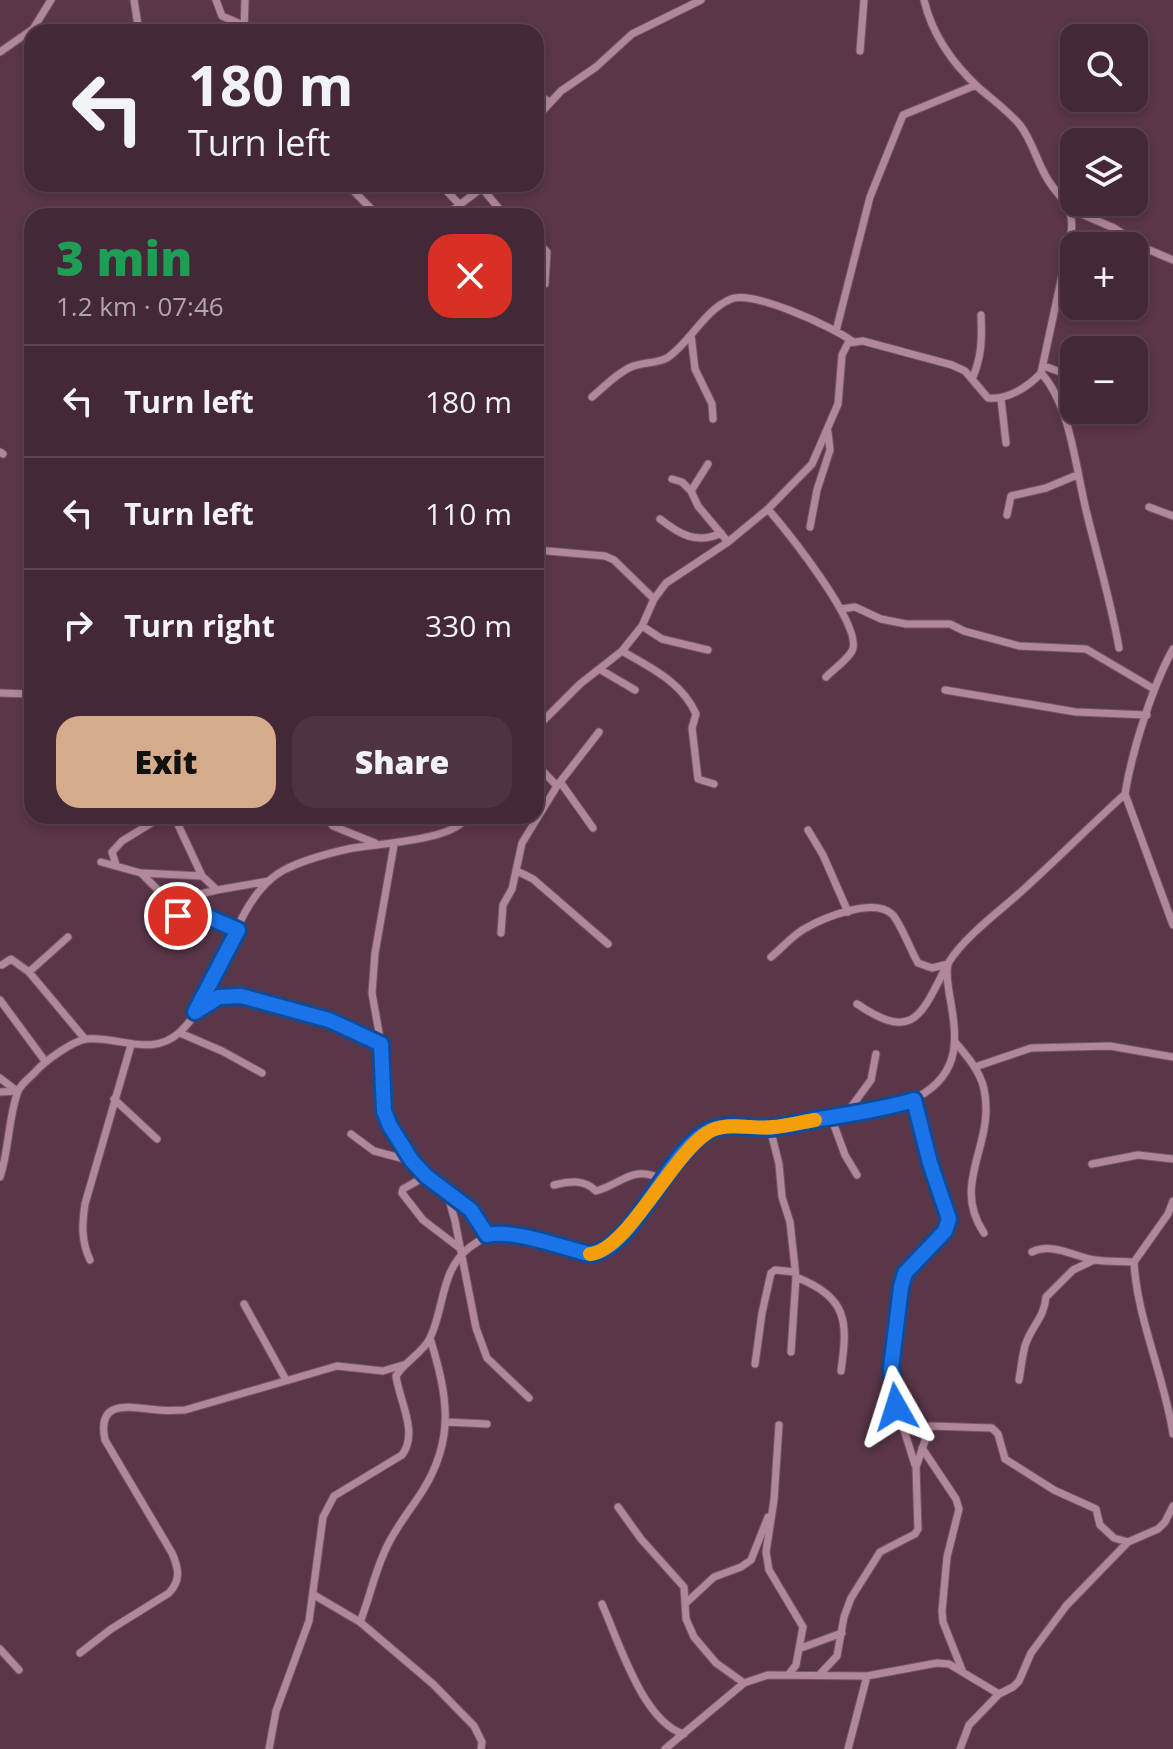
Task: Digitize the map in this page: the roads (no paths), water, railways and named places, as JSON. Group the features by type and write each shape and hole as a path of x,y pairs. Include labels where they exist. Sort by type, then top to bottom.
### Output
{"street":[{"path":"36,24 51,0"},
{"path":"134,0 138,24"},
{"path":"216,0 222,16 236,24"},
{"path":"244,24 245,0"},
{"path":"544,109 632,34 701,0"},
{"path":"860,51 864,0"},
{"path":"924,0 937,37 976,85 1022,127 1047,179 1060,196"},
{"path":"0,52 24,35"},
{"path":"836,331 870,197 903,115 976,85"},
{"path":"544,99 550,102"},
{"path":"355,192 370,208"},
{"path":"448,192 459,204"},
{"path":"454,208 476,192"},
{"path":"592,397 628,368 662,360 731,299 745,297 804,316 852,341 863,341 952,365 965,371 988,398 1001,399 1026,385 1042,370 1071,234 1072,216"},
{"path":"1086,216 1173,260"},
{"path":"544,249 547,252 545,284"},
{"path":"972,379 982,343 981,315"},
{"path":"691,335 695,369 712,404 713,419"},
{"path":"544,720 580,684 622,651 642,626 654,599 666,583 728,542 768,509 812,464 838,404 842,355 852,341"},
{"path":"1042,370 1060,374"},
{"path":"1042,370 1055,391 1063,413 1111,602 1119,648"},
{"path":"1001,399 1006,443"},
{"path":"810,527 817,490 830,450 827,431"},
{"path":"691,491 708,464"},
{"path":"1007,515 1011,496 1046,488 1077,475"},
{"path":"672,479 682,482 691,491 698,506 728,542"},
{"path":"1149,507 1173,516"},
{"path":"768,509 808,557 841,609 854,639 854,647 826,677"},
{"path":"660,519 689,537 701,539 721,533"},
{"path":"544,551 596,555 614,560 654,599"},
{"path":"841,609 855,607 881,619 906,624 950,624 964,631 1019,646 1086,649 1154,689"},
{"path":"642,626 662,639 708,650"},
{"path":"1172,922 1125,794 1154,689 1173,650"},
{"path":"622,651 670,679 692,704 696,714 692,728 698,779 714,784"},
{"path":"601,670 635,690"},
{"path":"945,690 1076,712 1147,715"},
{"path":"0,693 24,694"},
{"path":"544,809 599,732"},
{"path":"544,771 593,828"},
{"path":"857,1004 881,1021 900,1023 925,1010 948,964 980,928 1125,794"},
{"path":"116,865 112,852 122,841 150,824"},
{"path":"178,824 202,876 217,890"},
{"path":"331,824 377,844"},
{"path":"0,1177 7,1156 17,1091 45,1061 85,1039 147,1046 160,1044 180,1033 195,1012 250,905 269,881 282,871 310,859 377,844 394,845 461,824"},
{"path":"501,933 503,905 512,889 522,843 534,824"},
{"path":"808,830 823,855 848,912"},
{"path":"394,845 372,993 381,1044 384,1111 412,1161 426,1176 471,1210 487,1235"},
{"path":"101,862 141,873 202,876"},
{"path":"517,871 533,879 608,944"},
{"path":"141,873 159,891 238,930"},
{"path":"164,925 196,895 269,881"},
{"path":"771,957 803,930 868,907 885,909 896,920 918,963 932,968 948,964"},
{"path":"29,972 68,937"},
{"path":"2,965 11,959 29,972 85,1039"},
{"path":"269,1749 276,1711 309,1621 323,1517 334,1496 402,1455 407,1448 410,1431 396,1376 430,1338 445,1283 461,1252 487,1235 498,1232 598,1254 629,1226 690,1146 710,1131 738,1126 770,1128 831,1117 914,1100 931,1090 946,1075 955,1042 948,964"},
{"path":"195,1012 219,997 241,996 329,1020 381,1044"},
{"path":"0,1000 45,1061"},
{"path":"180,1033 262,1073"},
{"path":"955,1042 975,1067 984,1090 985,1136 970,1185 971,1209 984,1233"},
{"path":"90,1260 84,1248 82,1227 85,1204 131,1045"},
{"path":"975,1067 1031,1048 1110,1046 1173,1057"},
{"path":"846,1114 871,1080 876,1054"},
{"path":"0,1078 17,1091"},
{"path":"0,1092 17,1091"},
{"path":"114,1099 157,1139"},
{"path":"821,1673 837,1656 851,1598 880,1552 910,1539 918,1529 916,1467 894,1398 891,1368 905,1273 945,1231 949,1219 930,1163 914,1100"},
{"path":"831,1117 845,1155 857,1175"},
{"path":"770,1128 779,1164 782,1197 790,1222 796,1275 791,1352"},
{"path":"351,1134 374,1151 412,1161"},
{"path":"1092,1164 1138,1155 1173,1159"},
{"path":"554,1185 577,1182 589,1184 596,1191 636,1173 650,1173 664,1180"},
{"path":"426,1176 403,1189 402,1193 423,1220 461,1252"},
{"path":"447,1192 476,1328 487,1358 529,1398"},
{"path":"1173,1201 1168,1214 1134,1262 1157,1368 1168,1399 1173,1434"},
{"path":"1032,1252 1040,1248 1053,1249 1094,1260 1134,1262"},
{"path":"1019,1380 1025,1345 1036,1322 1045,1312 1046,1297 1073,1270 1094,1260"},
{"path":"755,1364 762,1313 771,1273 775,1270 796,1275 819,1286 845,1320 841,1371"},
{"path":"244,1304 286,1380"},
{"path":"360,1622 383,1553 433,1474 441,1454 446,1422 443,1382 430,1338"},
{"path":"80,1653 111,1629 169,1593 175,1587 179,1574 172,1553 105,1440 102,1427 107,1415 118,1407 131,1406 185,1410 337,1366 383,1371 403,1365"},
{"path":"446,1422 487,1424"},
{"path":"779,1425 774,1500 766,1552 769,1570 803,1627 796,1665 789,1674"},
{"path":"916,1467 930,1426 992,1428 998,1434 1005,1459 1054,1490 1096,1509 1100,1525 1114,1538 1128,1542"},
{"path":"921,1448 956,1499 959,1509 947,1557 942,1611 943,1622 962,1670"},
{"path":"686,1603 714,1577 751,1560 774,1500"},
{"path":"960,1749 969,1725 999,1694 1019,1681 1031,1653 1066,1606 1128,1542 1158,1529 1173,1506"},
{"path":"618,1507 641,1539 684,1587 686,1619 694,1637 716,1663 744,1683"},
{"path":"314,1595 360,1622 433,1684 474,1726 482,1742 481,1749"},
{"path":"602,1604 644,1699 658,1719 673,1731 684,1734"},
{"path":"801,1648 842,1633"},
{"path":"0,1649 19,1670"},
{"path":"665,1749 744,1683 768,1675 821,1673 867,1676 937,1663 962,1670 999,1694"},
{"path":"848,1749 867,1676"}]}
